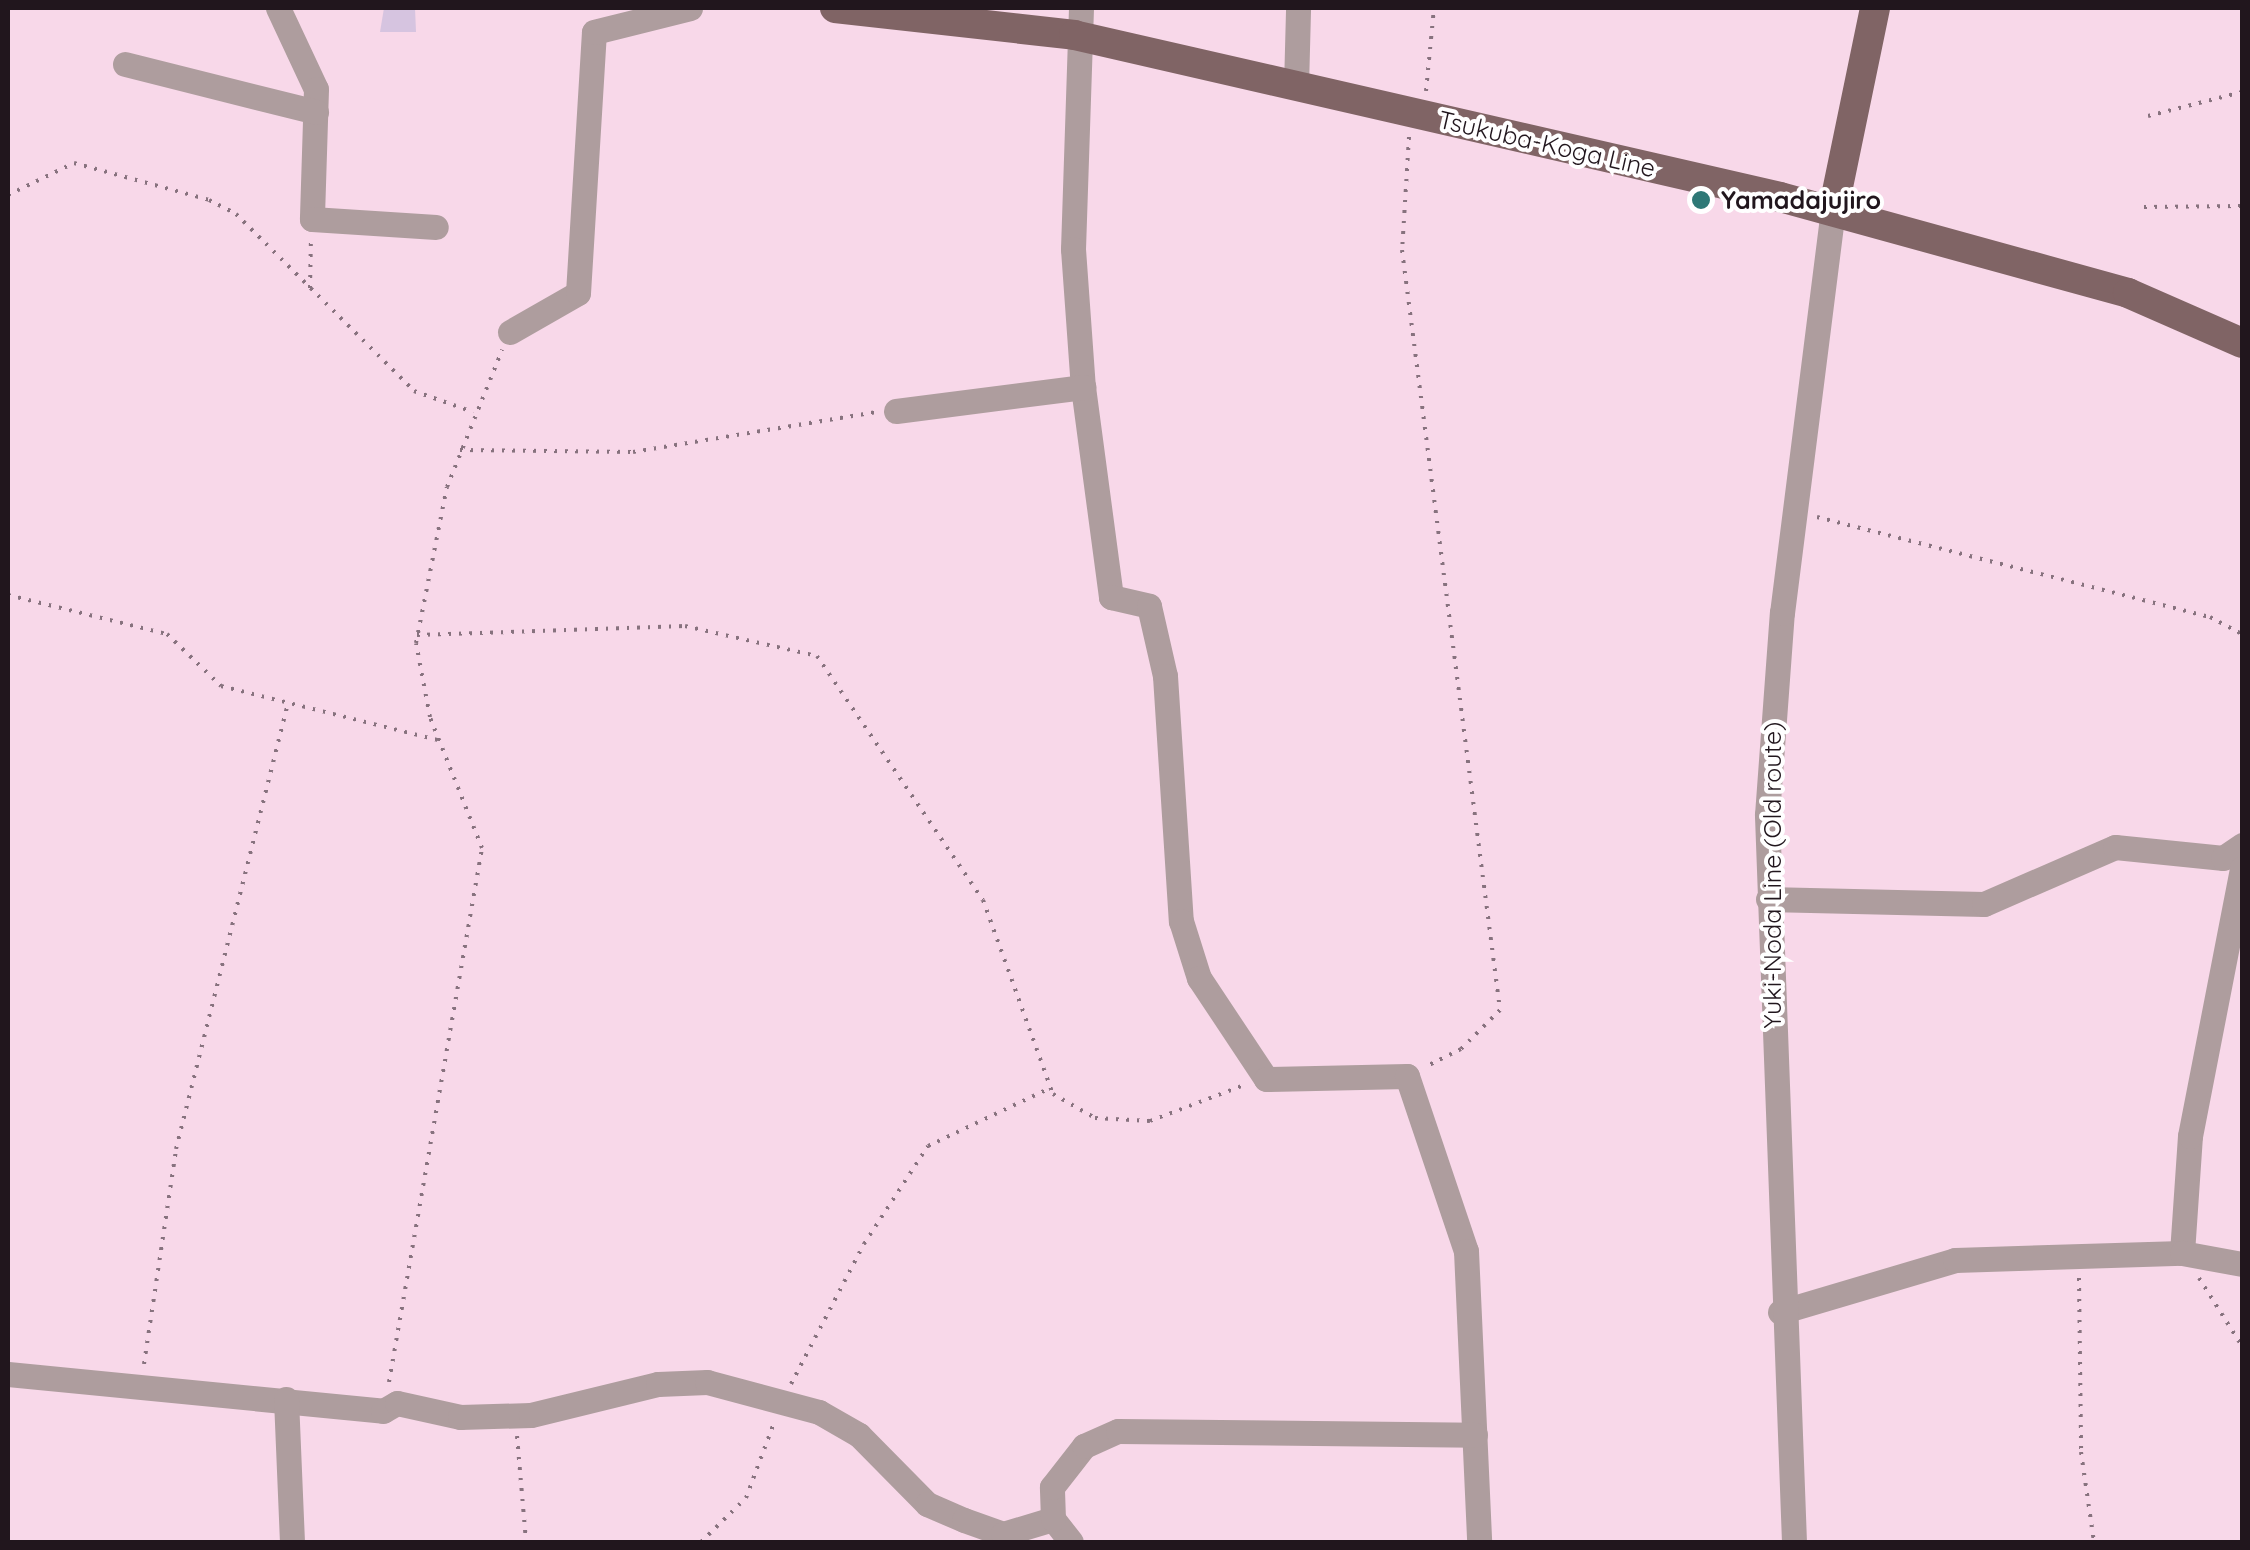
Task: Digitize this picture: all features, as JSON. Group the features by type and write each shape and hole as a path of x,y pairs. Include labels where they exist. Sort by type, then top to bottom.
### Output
{"main road":[{"name":"Tsukuba-Koga Line","path":"835,8 1078,21 1296,86 1833,210 2128,293 2242,342"},
{"path":"1833,210 1876,8"}],"street":[{"path":"278,8 316,89 312,218 436,227"},
{"path":"510,332 578,293 594,32 690,8"},
{"path":"1296,86 1298,8"},
{"path":"1078,21 1083,387 1111,597 1149,606 1165,676 1181,920 1199,978 1266,1079 1407,1076 1466,1251 1479,1542"},
{"path":"125,64 316,112"},
{"name":"Yuki-Noda Line (Old route)","path":"1794,1542 1780,1312 1768,899 1772,702 1833,210"},
{"path":"896,411 1083,387"},
{"path":"1768,899 1984,904 2115,847 2223,858 2242,845"},
{"path":"2182,1253 2190,1136 2242,868"},
{"path":"1780,1312 1956,1260 2182,1253 2242,1264"},
{"path":"8,1374 142,1384 383,1411 397,1404 460,1417 516,1416 658,1384 707,1382 783,1399 859,1435 927,1504 1003,1534 1053,1519"},
{"path":"286,1399 292,1542"},
{"path":"1071,1542 1053,1519 1052,1487 1064,1465 1118,1431 1475,1435"}],"path":[{"path":"1407,1076 1461,1049 1500,1010 1402,250 1434,8"},
{"path":"2148,116 2242,92"},
{"path":"8,196 74,162 209,200 236,214 414,391 473,412"},
{"path":"2144,206 2242,206"},
{"path":"310,288 312,218"},
{"path":"383,1411 482,848 441,741 417,635 459,450 510,332"},
{"path":"459,450 632,452 840,412 896,411"},
{"path":"1793,512 1961,550 2242,634"},
{"path":"8,595 168,634 221,686 441,741"},
{"path":"417,635 685,626 817,656 983,900 1050,1088 1095,1118 1150,1121 1266,1079"},
{"path":"142,1384 176,1149 288,703"},
{"path":"702,1542 746,1498 783,1399 864,1244 928,1146 1050,1088"},
{"path":"2182,1253 2242,1346"},
{"path":"2079,1255 2080,1452 2094,1542"},
{"path":"516,1416 526,1542"}],"building":[{"path":"384,8 415,8 416,32 380,32"}],"place":[{"name":"Yamadajujiro","path":"1701,200"}]}
